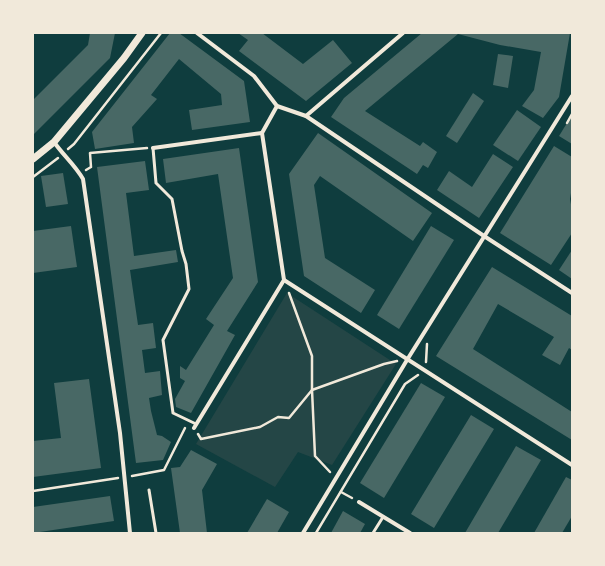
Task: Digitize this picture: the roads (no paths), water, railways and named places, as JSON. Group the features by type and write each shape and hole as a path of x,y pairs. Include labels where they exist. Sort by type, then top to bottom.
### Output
{"street":[{"path":"197,33 254,76 277,106 306,116 484,236 572,293"},
{"path":"306,116 403,33"},
{"path":"33,160 54,142 124,58 140,35"},
{"path":"303,533 407,360 572,96"},
{"path":"195,426 284,280 262,134 277,106"},
{"path":"153,148 262,134"},
{"path":"54,142 62,154 77,168 83,178 120,433 129,533"},
{"path":"284,280 572,465"},
{"path":"359,502 410,533"}],"lane":[{"path":"153,148 156,184 172,199 186,264 189,289 163,340 173,413 195,426"},
{"path":"149,490 156,533"},
{"path":"373,533 383,517"}]}
